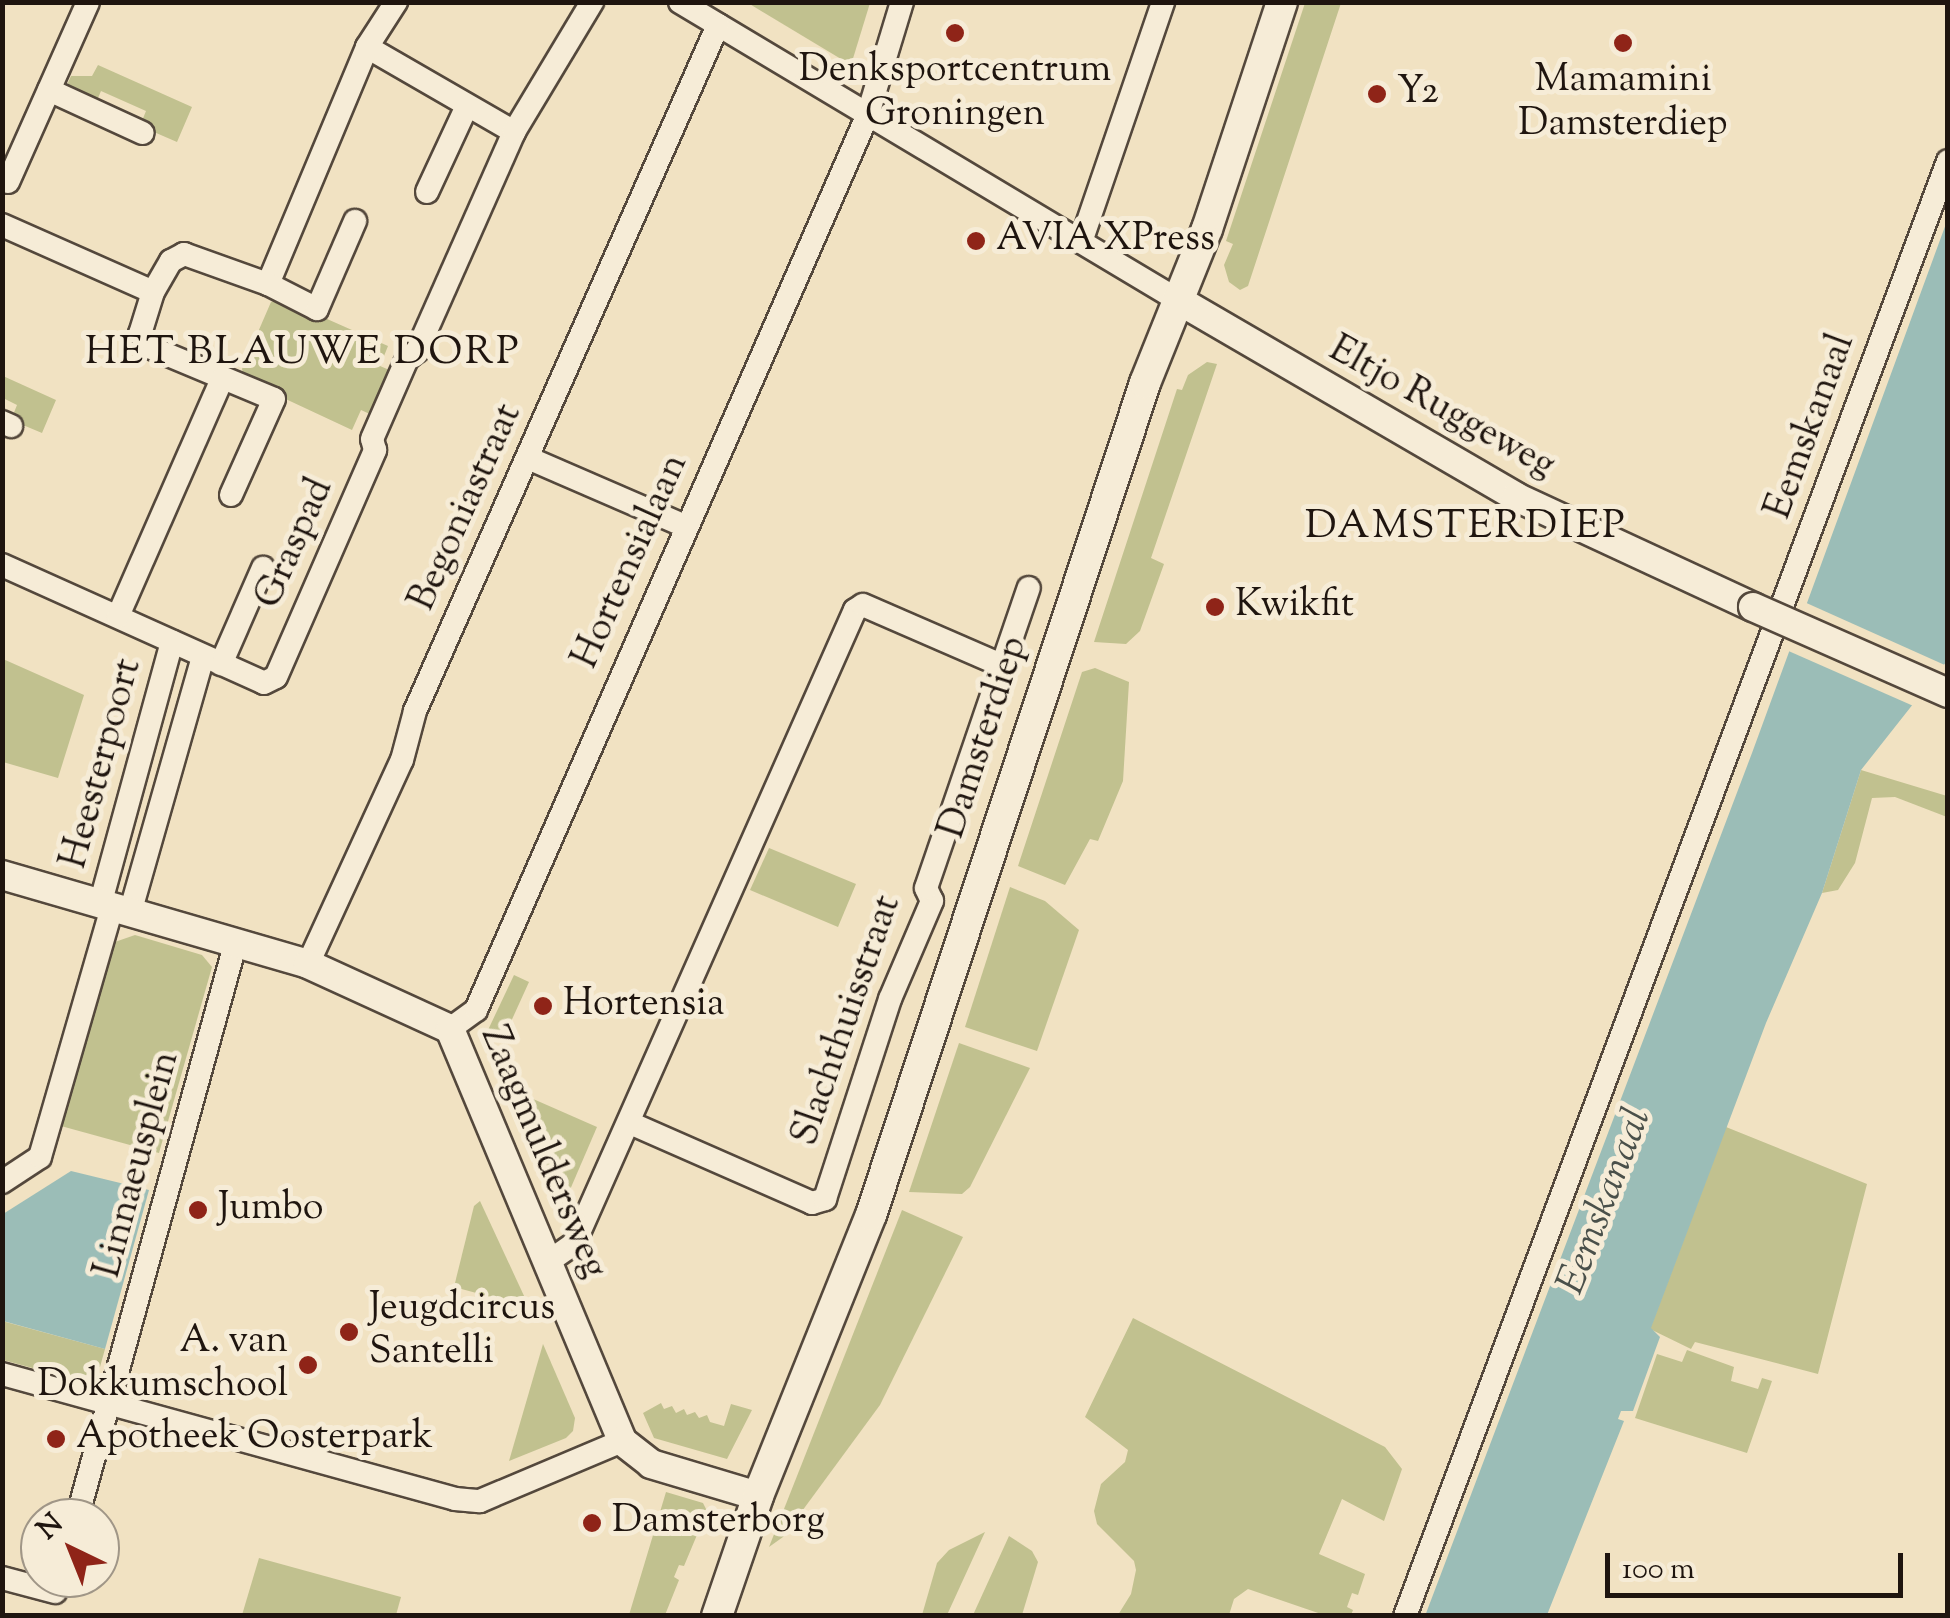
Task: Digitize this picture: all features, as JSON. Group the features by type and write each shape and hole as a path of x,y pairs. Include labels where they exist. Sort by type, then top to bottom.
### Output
{"main road":[{"name":"Damsterdiep","path":"717,1616 758,1496 871,1215 1145,383 1207,228 1282,2"},
{"name":"Damsterdiep","path":"701,1616 758,1496"}],"street":[{"path":"8,182 88,2"},
{"path":"268,284 367,46 396,2"},
{"path":"367,46 514,132 592,2"},
{"path":"680,2 1178,300"},
{"name":"Hortensialaan","path":"450,1030 476,1010 868,114 902,2"},
{"path":"1081,242 1163,2"},
{"name":"Begoniastraat","path":"308,964 402,760 415,711 718,25"},
{"path":"49,90 142,133"},
{"path":"427,192 467,106"},
{"name":"Graspad","path":"276,678 375,450 372,439 408,359 417,352 514,132"},
{"name":"Eemskanaal","path":"1404,1616 1948,161"},
{"path":"232,495 274,399 149,347 140,334 153,292 171,261 184,254 268,284 317,309 355,221"},
{"path":"2,225 153,292"},
{"name":"Eltjo Ruggeweg","path":"1178,300 1516,497 1948,692"},
{"path":"118,616 222,379"},
{"path":"528,458 686,526"},
{"name":"Heesterpoort","path":"2,565 264,683 276,678"},
{"name":"Heesterpoort","path":"114,909 212,660 264,568"},
{"name":"Slachthuisstraat","path":"630,1123 812,1203 826,1199 890,999 932,901 926,888 1029,588"},
{"path":"548,1262 574,1244 855,610 863,606 1003,666"},
{"name":"Heesterpoort","path":"114,909 172,642"},
{"name":"Zaagmuldersweg","path":"2,875 308,964 450,1030 622,1441"},
{"path":"2,1182 40,1157 114,909"},
{"name":"Linnaeusplein","path":"83,1498 235,945"},
{"path":"2,1374 455,1499 480,1502 622,1441 651,1464 758,1496"}],"green space":[{"path":"748,3 870,3 851,65"},
{"path":"1305,3 1341,3 1248,286 1240,290 1229,282 1224,265 1233,244 1226,241"},
{"path":"98,65 192,107 177,142 140,126 146,111 101,91 95,105 71,92 67,85 71,76 92,76"},
{"path":"282,299 388,346 380,366 394,372 374,416 361,410 352,430 245,380 242,369 271,302"},
{"path":"1207,362 1217,364 1151,558 1164,564 1140,631 1126,644 1094,642 1177,389 1182,390 1188,375"},
{"path":"3,376 56,400 42,433 11,420 17,405 3,398"},
{"path":"3,659 84,695 58,778 3,762"},
{"path":"1095,668 1129,682 1123,781 1098,841 1090,839 1065,885 1018,866 1082,672"},
{"path":"1861,770 1947,796 1947,817 1895,797 1872,798 1855,863 1838,890 1822,893"},
{"path":"769,848 856,884 838,927 750,890"},
{"path":"1010,887 1045,901 1079,930 1037,1051 965,1027"},
{"path":"135,935 202,955 212,967 159,1153 61,1126 112,943"},
{"path":"514,975 529,982 504,1037 488,1030"},
{"path":"959,1043 1030,1068 970,1187 962,1194 909,1192"},
{"path":"515,1091 597,1127 563,1206"},
{"path":"1726,1127 1867,1184 1818,1374 1695,1342 1691,1349 1650,1329"},
{"path":"480,1201 525,1298 521,1305 454,1287 474,1206"},
{"path":"902,1210 963,1237 880,1405 783,1537 769,1547"},
{"path":"1133,1318 1385,1447 1402,1469 1384,1521 1342,1499 1319,1554 1365,1574 1358,1595 1352,1593 1347,1607 1353,1610 1351,1615 1324,1615 1248,1589 1234,1599 1229,1615 1118,1615 1131,1594 1134,1561 1097,1524 1094,1511 1101,1484 1125,1462 1128,1450 1085,1417"},
{"path":"2,1321 105,1349 100,1367 93,1365 90,1373 77,1380 3,1360"},
{"path":"543,1344 575,1418 573,1431 566,1438 509,1461"},
{"path":"1687,1350 1734,1367 1731,1381 1758,1389 1762,1378 1772,1381 1747,1453 1635,1418 1657,1354 1682,1362"},
{"path":"661,1403 664,1409 672,1406 676,1413 684,1409 687,1415 695,1412 699,1418 707,1415 710,1422 724,1426 731,1404 752,1410 727,1459 654,1438 643,1413"},
{"path":"666,1492 703,1503 707,1511 684,1566 679,1565 674,1577 679,1580 665,1615 629,1615"},
{"path":"985,1532 947,1615 922,1615 937,1563 949,1550"},
{"path":"1009,1536 1032,1551 1038,1562 1022,1615 973,1615"},
{"path":"259,1558 401,1597 396,1615 242,1615"}],"water":[{"path":"1947,221 1947,661 1861,770 1822,893 1766,1023 1651,1328 1660,1337 1633,1411 1621,1411 1618,1419 1624,1421 1547,1615 1425,1616 1752,753"},
{"path":"71,1171 149,1190 105,1349 3,1321 3,1214"}],"pier":[{"path":"1802,601 1948,669 1918,708 1784,649"}],"place":[{"name":"Denksportcentrum Groningen","path":"955,33"},
{"name":"Mamamini Damsterdiep","path":"1623,43"},
{"name":"Y2","path":"1377,94"},
{"name":"AVIA XPress","path":"976,241"},
{"name":"Kwikfit","path":"1215,607"},
{"name":"Hortensia","path":"543,1006"},
{"name":"Jumbo","path":"198,1210"},
{"name":"Jeugdcircus Santelli","path":"349,1332"},
{"name":"A. van Dokkumschool","path":"308,1365"},
{"name":"Apotheek Oosterpark","path":"56,1439"},
{"name":"Damsterborg","path":"592,1523"}],"district":[{"name":"HET BLAUWE DORP","path":"303,354"},
{"name":"DAMSTERDIEP","path":"1466,528"}]}
